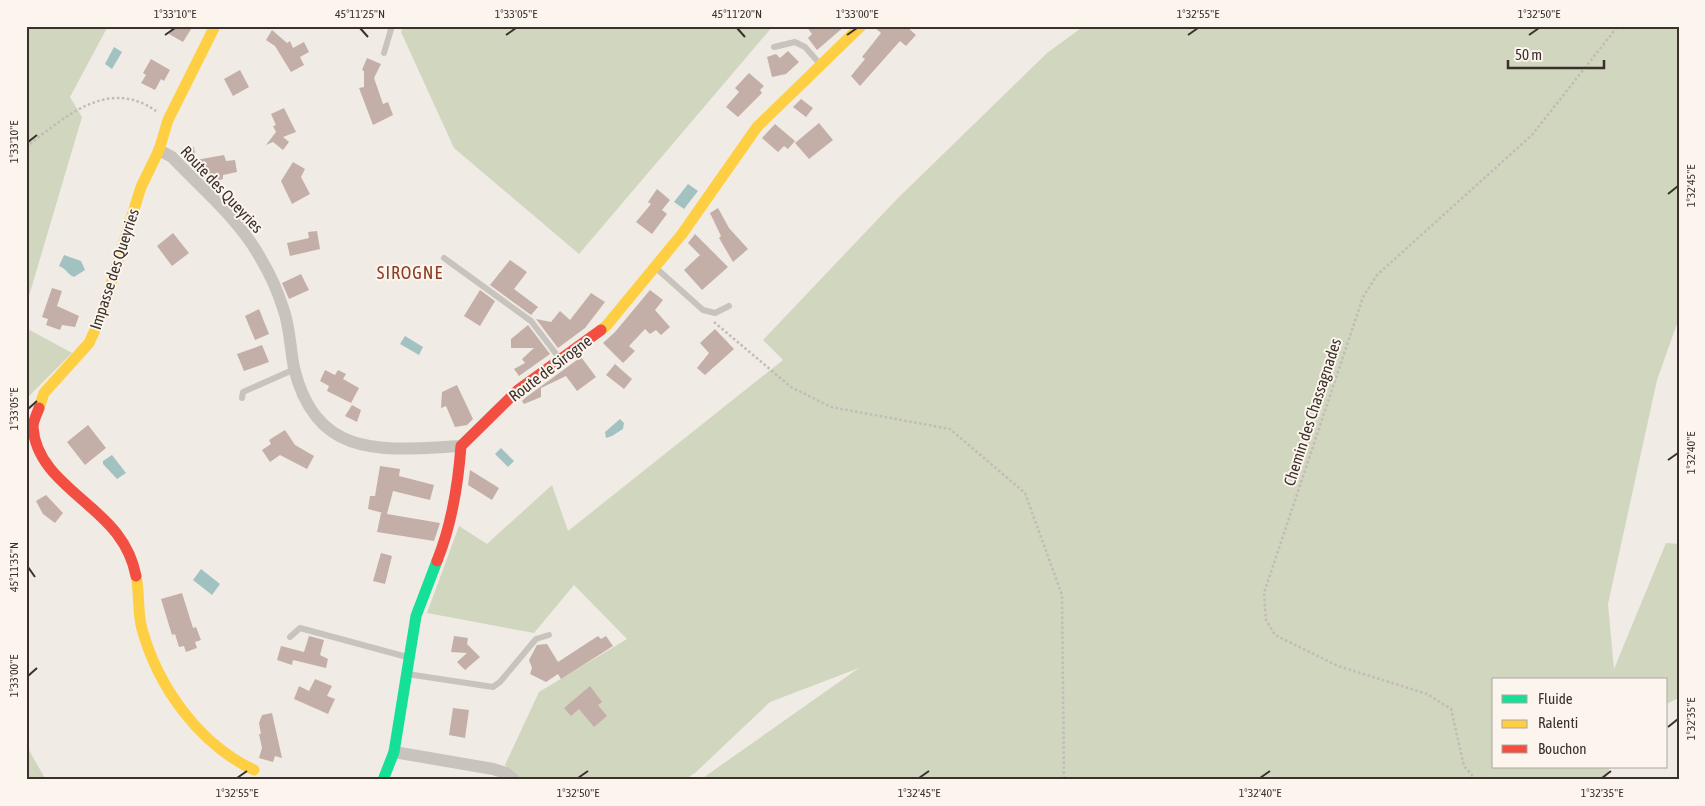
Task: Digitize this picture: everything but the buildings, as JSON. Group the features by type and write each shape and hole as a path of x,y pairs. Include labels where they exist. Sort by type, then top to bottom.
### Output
{"street":[{"name":"Impasse des Queyries","path":"215,26 168,120 160,150 141,187 100,319 88,343 44,393 30,428 46,464 117,533 132,557 138,584 141,627 152,660 172,698 199,730 237,762 254,770"},
{"name":"Route de Sirogne","path":"461,446 518,390 607,325 682,234 757,127 861,26"},
{"name":"Route des Queyries","path":"160,150 172,156 246,235 262,260 284,309 295,370 306,403 324,426 349,443 379,449 461,446"},
{"path":"383,780 394,752 416,616 449,531 459,476 461,446"},
{"path":"394,752 493,769 506,773 514,780"}],"lane":[{"path":"384,53 392,26"},
{"path":"774,46 795,42 804,47 820,65"},
{"path":"444,258 531,321 561,360"},
{"path":"654,266 703,310 715,313 729,306"},
{"path":"242,398 243,392 295,370"},
{"path":"290,637 300,628 408,658"},
{"path":"406,674 492,687 500,682 536,639 549,635"}],"path":[{"name":"Chemin des Chassagnades","path":"1476,780 1464,766 1451,709 1427,694 1338,666 1275,635 1266,620 1264,593 1363,297 1377,276 1532,135 1618,26"},
{"path":"26,147 74,110 116,96 143,102 168,120"},
{"path":"703,310 791,387 831,407 950,429 1024,493 1062,595 1064,780"}],"green space":[{"path":"26,26 108,26 70,97 82,117 26,306"},
{"path":"403,26 773,26 579,254 454,148 401,32"},
{"path":"1084,26 1679,26 1679,318 1657,380 1608,604 1614,669 1666,543 1679,544 1679,698 1668,703 1668,678 1492,678 1492,768 1610,768 1605,780 700,780 859,668 770,702 695,773 684,780 521,780 505,765 539,692 627,639 574,585 534,633 427,613 459,526 487,544 552,485 568,531 783,360 763,340 897,199 1047,53"},
{"path":"26,328 72,353 26,399"},
{"path":"26,745 46,780 26,780"}],"water":[{"path":"114,47 122,52 112,69 105,64"},
{"path":"688,184 698,191 684,209 674,202"},
{"path":"64,255 81,261 85,270 74,277 70,275 59,266"},
{"path":"405,336 423,347 419,355 400,344"},
{"path":"620,419 624,423 623,429 606,438 605,432"},
{"path":"501,448 514,461 508,467 495,454"},
{"path":"112,455 126,473 117,479 103,464 103,461"},
{"path":"201,569 220,584 212,595 193,580"}],"traffic: fast":[{"path":"383,780 394,752 416,616 437,561"}],"traffic: slow":[{"path":"39,408 44,393 89,343 100,319 141,187 159,150 168,120 215,26"},
{"path":"601,330 682,234 757,127 861,26"},
{"path":"136,576 142,629 149,651 170,692 183,712 216,745 234,759 254,770"}],"traffic: jam":[{"path":"437,561 454,505 461,446 518,390 601,330"},
{"path":"39,408 33,427 36,444 44,459 66,486 106,521 117,534 129,554 136,576"}],"district":[{"name":"SIROGNE","path":"410,272"}]}
